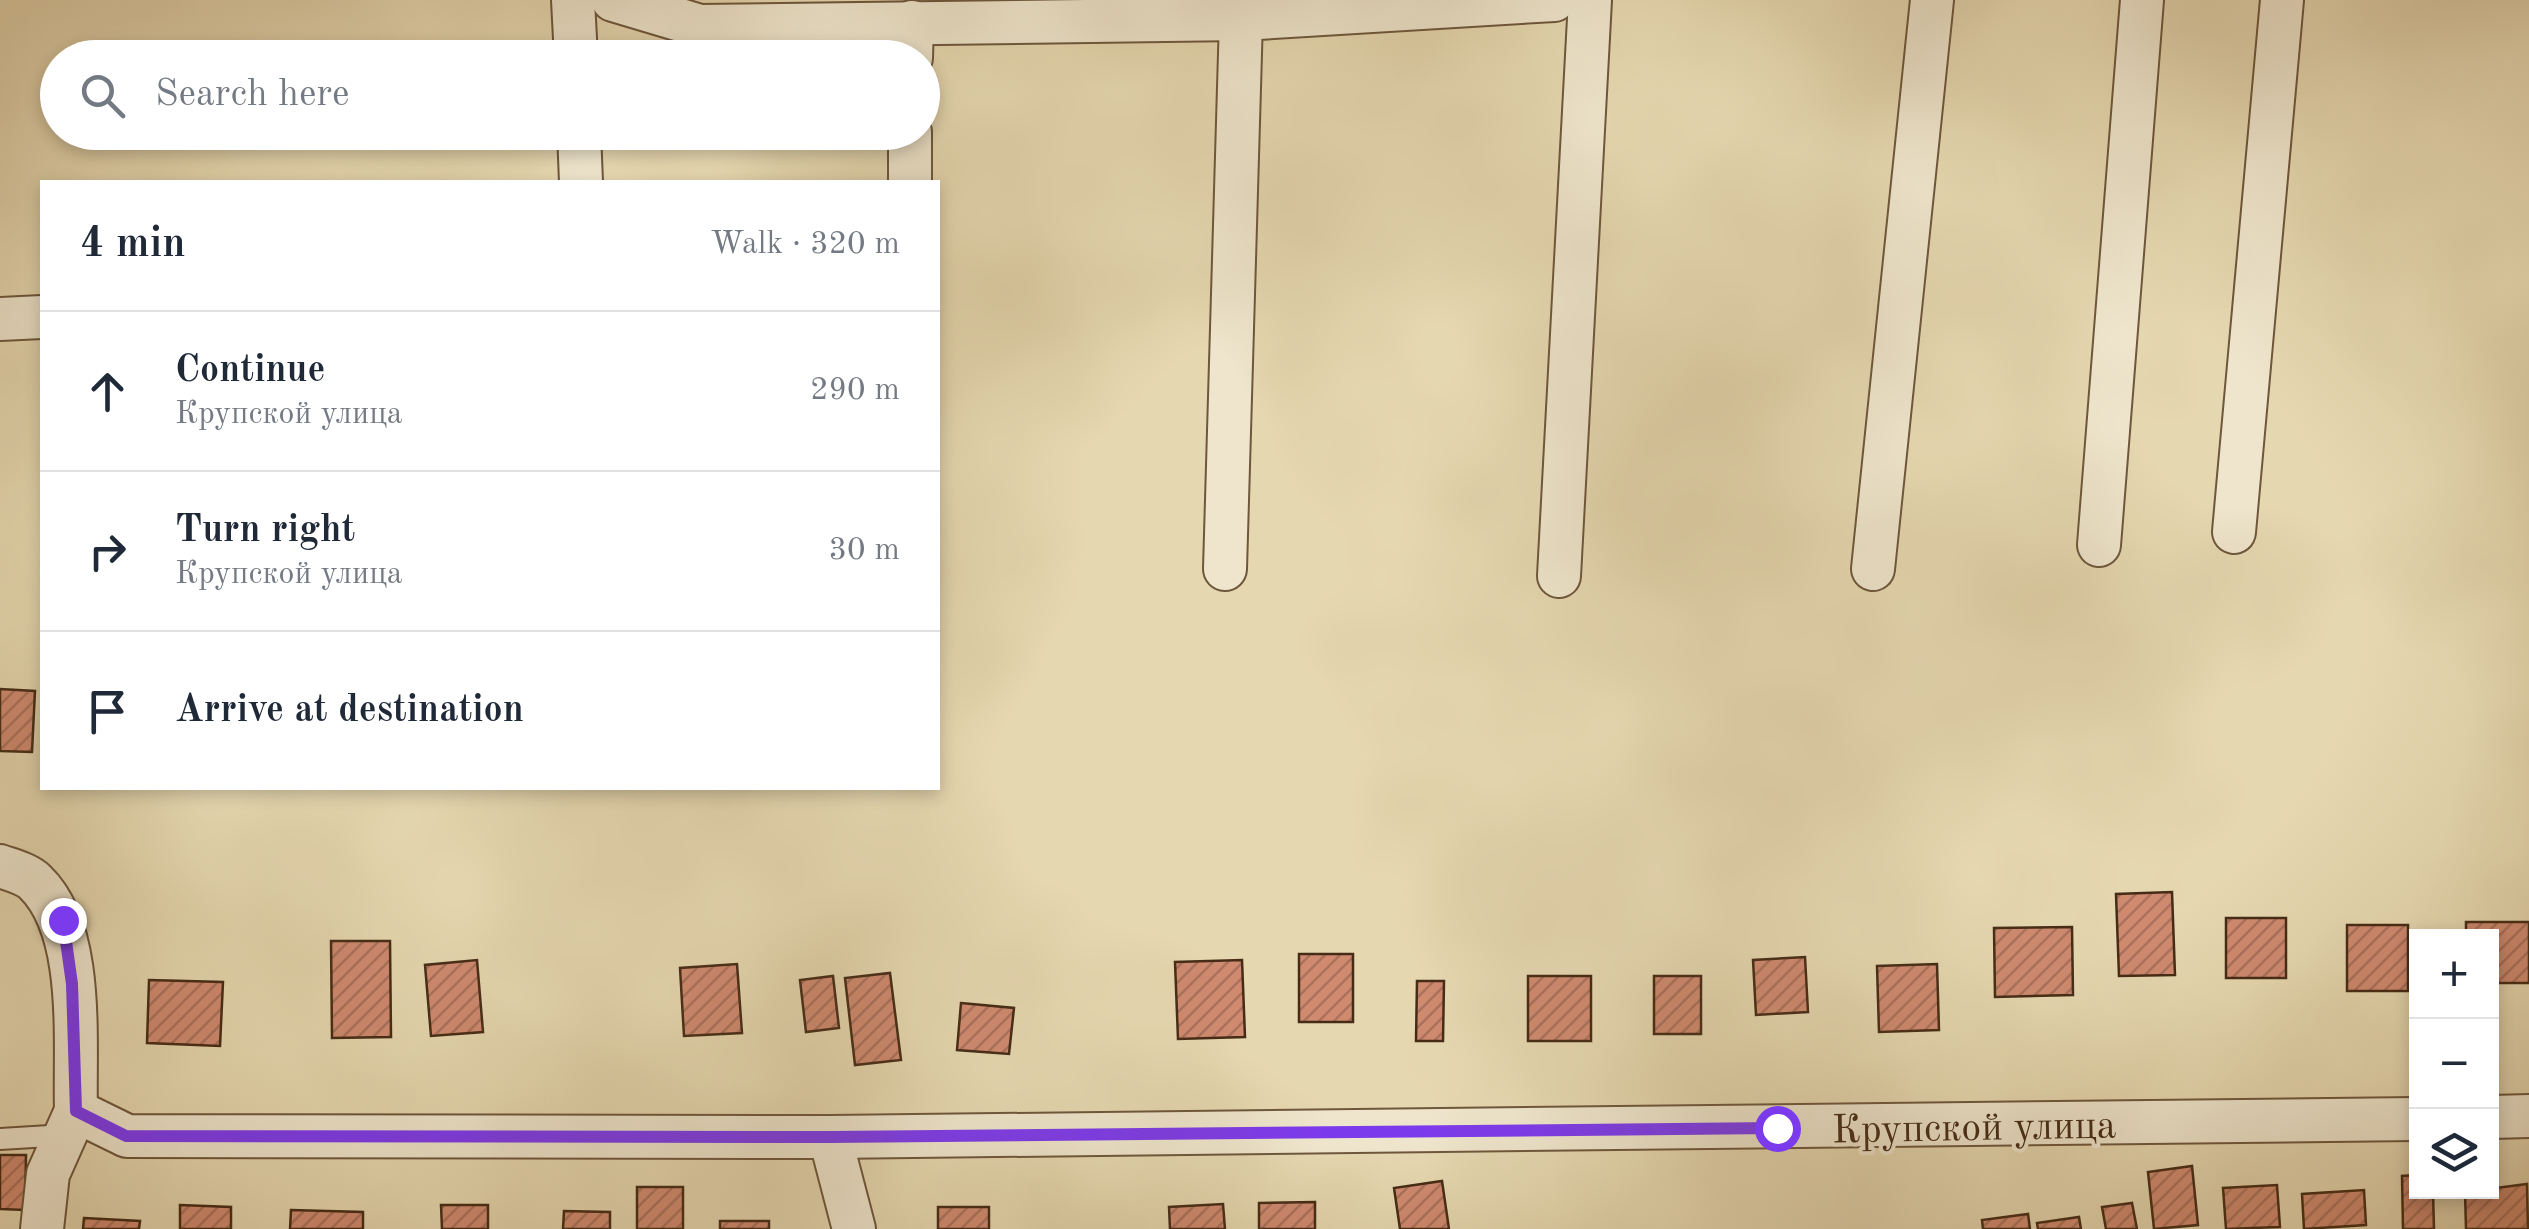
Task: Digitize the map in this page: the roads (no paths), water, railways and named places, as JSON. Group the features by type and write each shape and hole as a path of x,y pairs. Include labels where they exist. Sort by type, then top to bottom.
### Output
{"street":[{"path":"573,0 575,40"},
{"path":"614,0 700,26 841,12 912,40 1554,0"},
{"path":"1559,576 1590,0"},
{"path":"1873,570 1932,0"},
{"path":"2099,546 2142,0"},
{"path":"2234,532 2282,0"},
{"path":"1226,570 1241,19"},
{"path":"580,150 581,180"},
{"path":"910,150 910,180"},
{"path":"0,318 40,317"},
{"path":"0,866 33,879 63,920 72,984 71,1123 48,1174 42,1229"},
{"path":"2499,1117 2529,1116"},
{"name":"Крупской улица","path":"71,1123 126,1136 830,1137 2409,1119"},
{"path":"830,1137 854,1229"}],"lane":[{"path":"0,1139 71,1123"}]}
